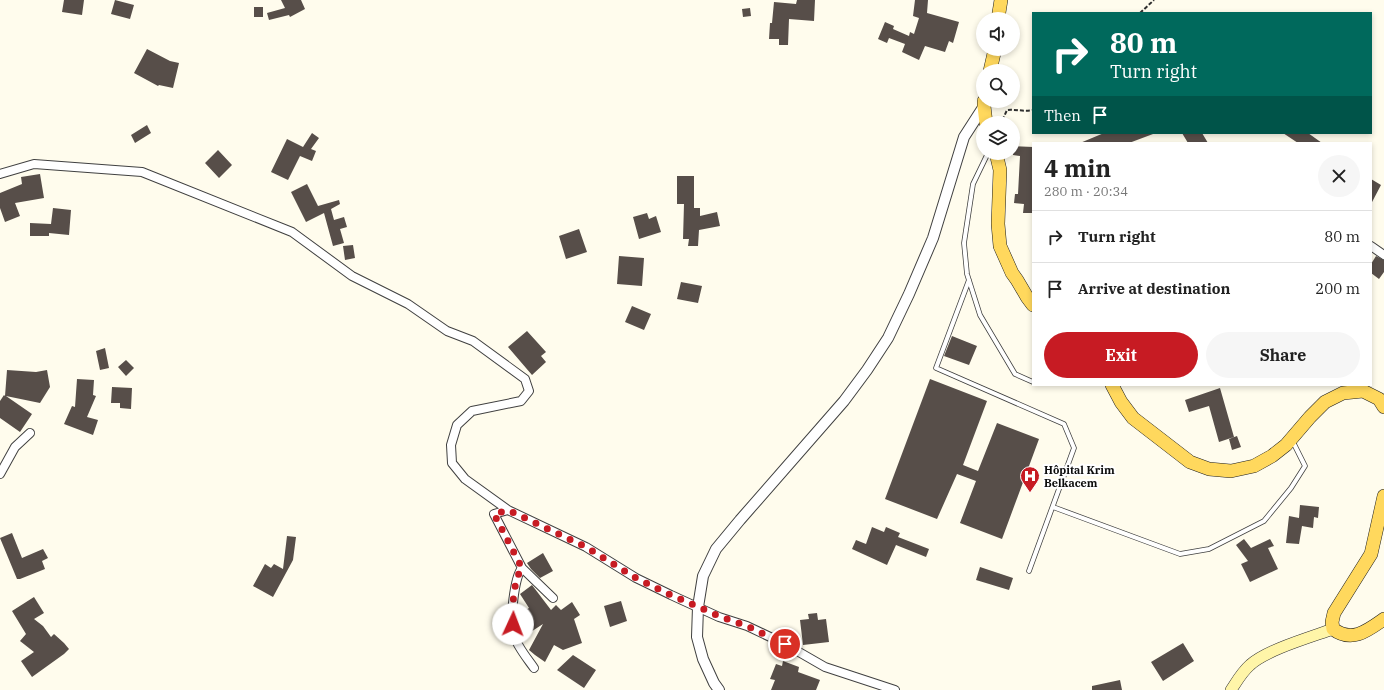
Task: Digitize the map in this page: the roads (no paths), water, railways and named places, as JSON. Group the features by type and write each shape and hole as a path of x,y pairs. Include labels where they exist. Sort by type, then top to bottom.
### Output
{"main road":[{"path":"999,12 1001,0"},
{"path":"998,160 1000,170 998,224 1000,246 1012,273 1032,304"},
{"path":"1113,386 1121,402 1133,418 1190,462 1209,469 1231,471 1254,466 1272,456 1292,439 1310,417 1325,402 1343,393 1363,391 1379,399 1384,407"},
{"path":"1384,496 1371,554 1334,613 1332,622 1333,628 1339,634 1357,636 1384,619"},
{"path":"1232,690 1242,673 1251,663 1264,655 1333,628"}],"street":[{"path":"720,690 714,683 703,659 696,637 698,607 703,576 716,549 844,401 888,338 933,238 964,137 981,108"},
{"path":"0,174 34,164 142,172 292,232 352,276 408,304 447,331 473,341 525,379 529,391 521,401 472,411 457,425 451,446 452,463 465,479 508,510 586,547 636,578 698,607 747,626 785,644 824,667 895,690"},
{"path":"1372,247 1384,255"},
{"path":"0,474 14,446 30,433"},
{"path":"508,510 494,514 522,568 553,598"},
{"path":"522,568 519,572 515,591 512,616 513,633 522,652 534,668"}],"lane":[{"path":"984,160 972,184 964,243 967,274 980,315 1014,374 1032,382"},
{"path":"969,280 936,368 1064,424 1074,448 1029,571"},
{"path":"1052,507 1180,554 1210,549 1264,521 1291,488 1305,466 1292,439"}],"place":[{"name":"Hôpital Krim Belkacem","path":"1030,493"}]}
